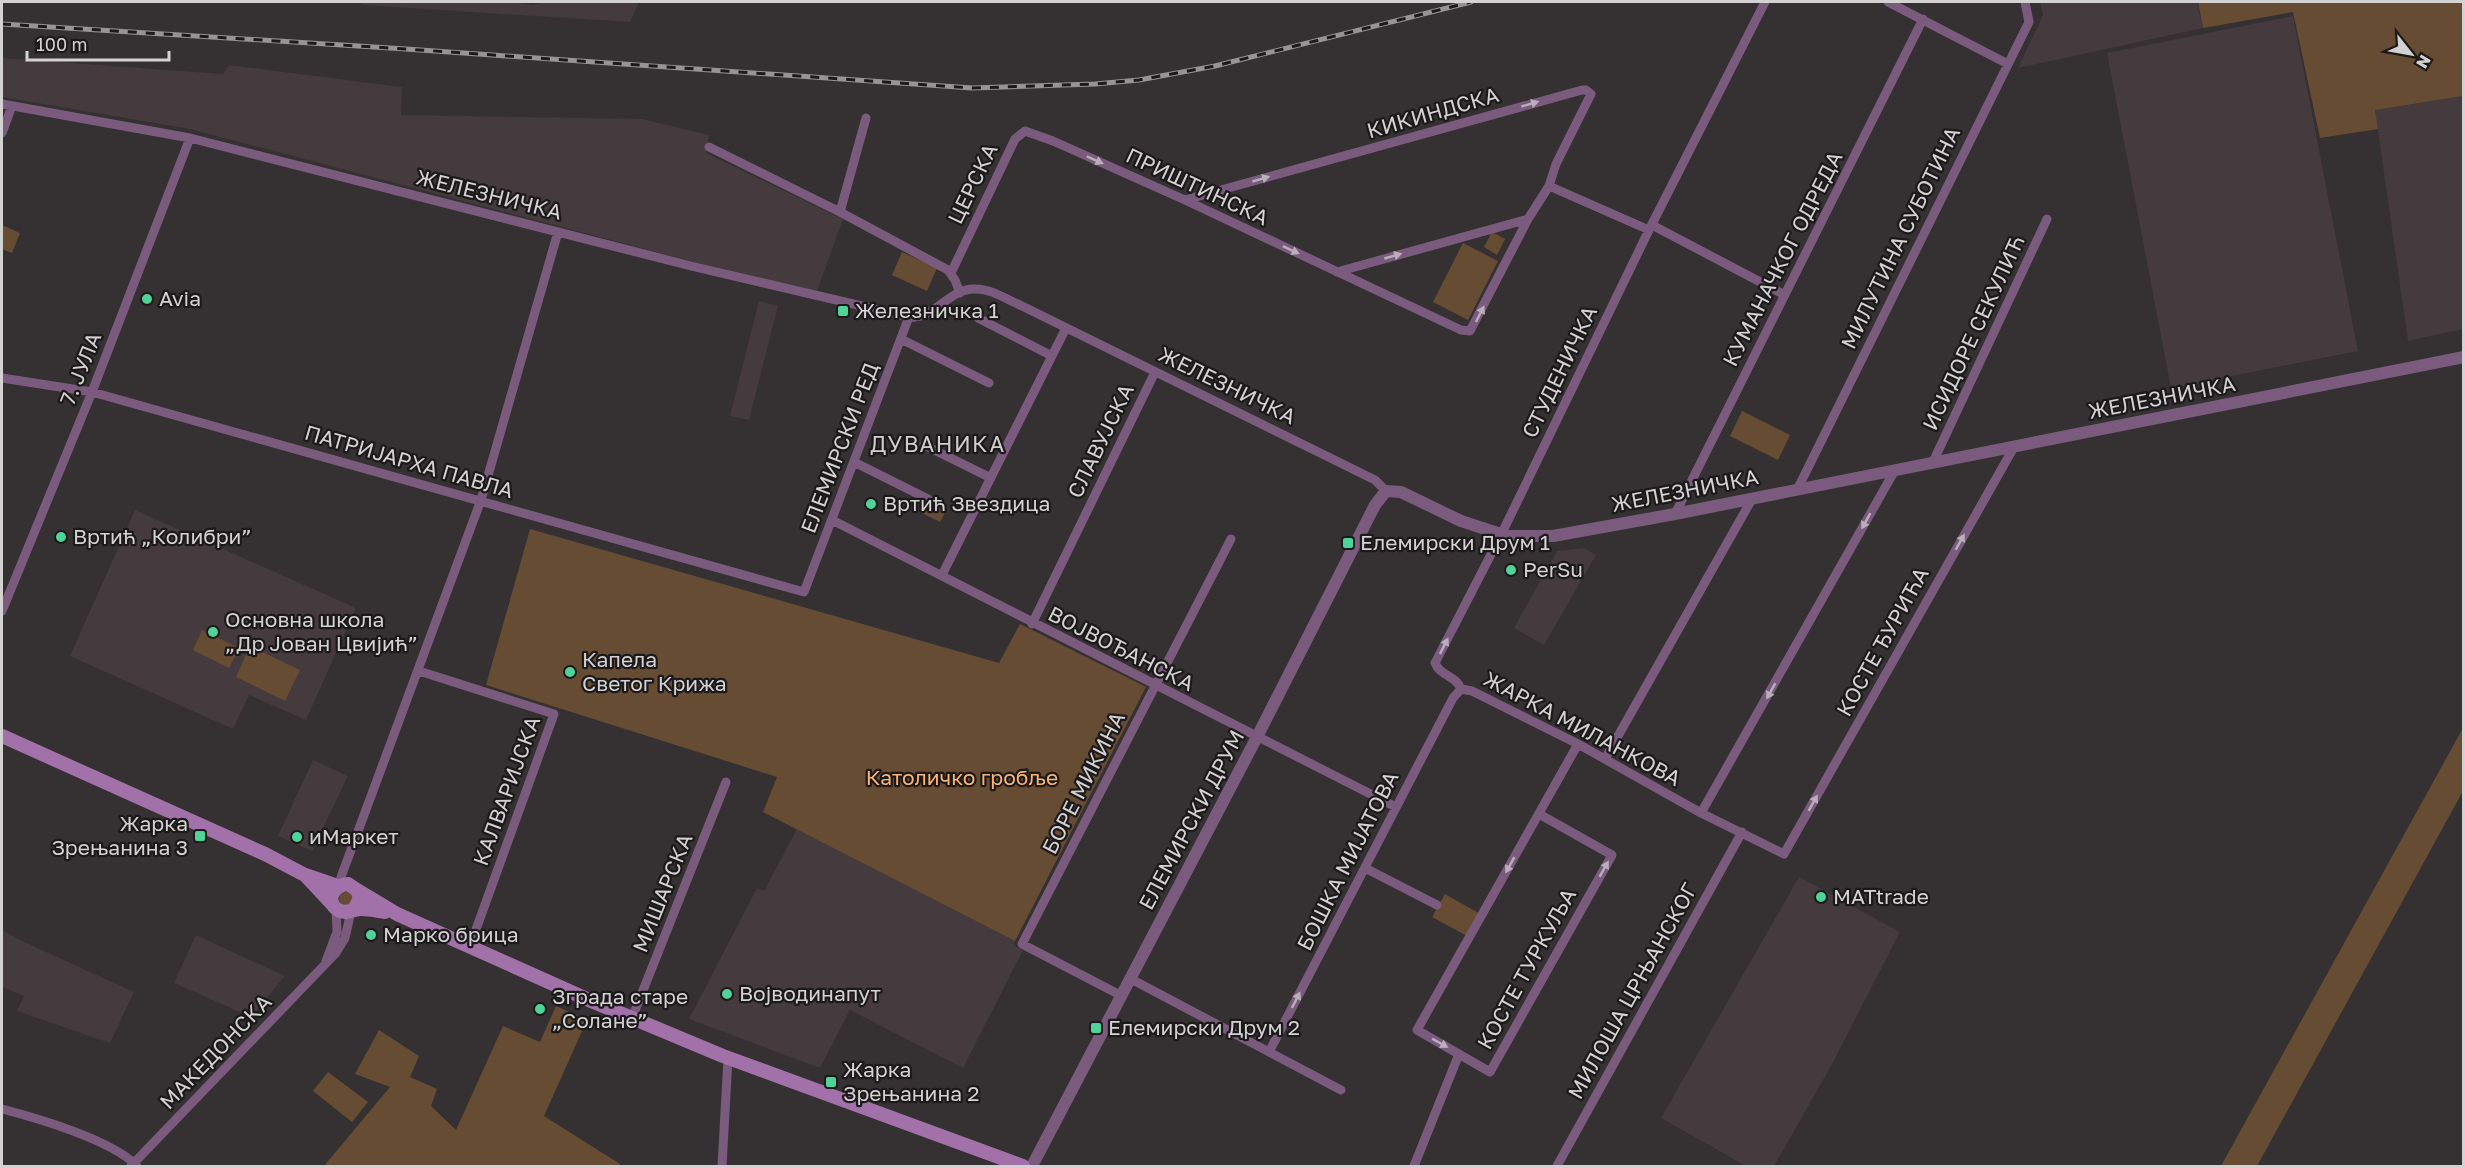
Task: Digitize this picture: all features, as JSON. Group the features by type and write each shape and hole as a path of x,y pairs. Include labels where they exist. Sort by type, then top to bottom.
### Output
{"main road":[{"path":"2,736 265,854 303,874 347,887 397,914 632,1018 728,1058 1023,1167"},
{"path":"303,874 334,906 343,912 363,909 397,914"},
{"path":"334,906 333,892 347,887"},
{"path":"347,887 360,898 353,911"}],"street":[{"name":"СТУДЕНИЧКА","path":"1501,535 1650,228 1765,2"},
{"path":"1888,2 2008,64"},
{"name":"МИЛУТИНА СУБОТИНА","path":"1797,490 2029,22 2025,2"},
{"name":"КУМАНАЧКОГ ОДРЕДА","path":"1675,514 1923,20"},
{"name":"КИКИНДСКА","path":"1185,200 1586,90 1590,92 1591,97 1567,140 1549,186"},
{"name":"ЖЕЛЕЗНИЧКА","path":"2,104 190,138 558,232 909,317 925,315 960,293 975,288 990,292 1375,480 1386,491 1401,492 1461,521 1501,535 1554,536 1675,514 2463,357"},
{"path":"2,133 12,106"},
{"path":"840,212 866,118"},
{"name":"ЦЕРСКА","path":"951,273 1015,139 1025,131 1042,136"},
{"name":"ПРИШТИНСКА","path":"1042,136 1185,200 1461,330 1470,331 1528,219 1549,186"},
{"name":"7. ЈУЛА","path":"2,611 92,392 190,138"},
{"path":"709,147 840,212 951,273 960,293"},
{"path":"1549,186 1650,228 1785,295"},
{"path":"1337,272 1528,219"},
{"name":"ИСИДОРЕ СЕКУЛИЋ","path":"1934,462 2047,219"},
{"path":"347,887 350,856 482,500 558,232"},
{"name":"ЕЛЕМИРСКИ РЕД","path":"804,592 909,317"},
{"path":"978,318 1052,356"},
{"path":"942,575 1066,328"},
{"path":"901,339 989,383"},
{"name":"СЛАВУЈСКА","path":"1032,624 1155,372"},
{"name":"ПАТРИЈАРХА ПАВЛА","path":"2,378 92,392 804,592"},
{"path":"924,445 991,478"},
{"name":"КОСТЕ ЂУРИЋА","path":"1784,854 2014,447"},
{"path":"854,462 928,499"},
{"path":"1701,813 1895,470"},
{"name":"ЕЛЕМИРСКИ ДРУМ","path":"1032,1167 1257,737 1375,505 1386,491"},
{"path":"1605,759 1752,499"},
{"name":"ВОЈВОЂАНСКА","path":"832,520 942,575 1032,624 1396,807"},
{"name":"ЖАРКА МИЛАНКОВА","path":"1501,535 1435,663 1438,669 1458,682 1461,689 1472,691 1578,744 1701,813 1784,854"},
{"name":"БОРЕ МИКИНА","path":"1122,996 1022,944 1231,539"},
{"name":"КАЛВАРИЈСКА","path":"419,671 554,714 470,946"},
{"name":"БОШКА МИЈАТОВА","path":"1269,1052 1453,698 1461,689"},
{"name":"КОСТЕ ТУРКУЉА","path":"1539,814 1612,855 1490,1072 1417,1030 1578,744"},
{"name":"МИШАРСКА","path":"632,1018 726,782"},
{"name":"МИЛОША ЦРЊАНСКОГ","path":"1557,1167 1742,832"},
{"path":"1365,868 1437,905"},
{"name":"МАКЕДОНСКА","path":"326,961 338,928 334,906"},
{"name":"МАКЕДОНСКА","path":"134,1166 342,944 353,911"},
{"path":"1131,979 1341,1090"},
{"path":"1414,1167 1459,1054"},
{"path":"722,1167 728,1058"},
{"path":"2,1109 88,1138 112,1149 134,1166"}],"shaded area":[{"path":"362,2 511,2 533,5 544,2 639,2 630,22 362,5"},
{"path":"2040,2 2197,2 2203,28 2018,68 2043,15"},
{"path":"2293,16 2358,351 2171,388 2107,53"},
{"path":"2,58 223,74 229,65 402,87 401,115 642,119 709,135 706,153 843,219 816,294 190,129 2,97"},
{"path":"2463,96 2463,329 2408,341 2375,110"},
{"path":"759,301 778,306 749,420 730,416"},
{"name":"Основна школа „Др Јован Цвијић”","path":"135,510 356,608 306,720 249,695 233,729 70,656"},
{"path":"1583,548 1596,555 1544,645 1514,628 1557,551"},
{"path":"313,760 348,776 312,851 278,836"},
{"path":"797,829 1015,941 1013,945 1023,950 963,1068 850,1010 820,1068 689,1019 757,888 764,891"},
{"path":"1799,877 1900,932 1831,1066 1774,1166 1746,1166 1661,1118"},
{"path":"2,930 134,992 110,1043 17,1011 24,996 2,987"},
{"path":"196,935 285,976 251,1017 174,983"}],"green space":[{"path":"2198,2 2463,2 2463,96 2375,110 2378,129 2320,138 2293,12 2203,28"},
{"path":"2,225 20,233 12,253 2,249"},
{"path":"1492,232 1505,239 1497,255 1484,247"},
{"path":"1463,243 1498,261 1468,320 1433,302"},
{"path":"902,252 937,268 927,291 892,275"},
{"path":"1742,411 1790,435 1778,460 1730,436"},
{"path":"925,500 946,511 940,522 920,512"},
{"name":"Католичко гробље","path":"530,529 999,663 1020,624 1146,687 1015,941 763,812 777,777 486,685"},
{"path":"202,630 239,648 229,668 193,650"},
{"path":"250,646 300,670 285,701 236,677"},
{"path":"2463,728 2463,791 2257,1166 2221,1166"},
{"path":"343,892 349,892 353,899 349,906 343,906 339,902 339,896"},
{"path":"1445,894 1482,915 1469,937 1432,917"},
{"path":"556,1006 587,1020 544,1116 620,1164 619,1166 324,1166 390,1087 355,1074 379,1030 419,1056 410,1077 437,1089 431,1106 456,1130 503,1026 540,1042"},
{"path":"328,1072 368,1102 352,1122 313,1091"}],"railway":[{"path":"2,24 972,88 1095,84 1139,80 1215,66 1471,2"}],"place":[{"name":"Avia","path":"147,299"},
{"name":"Железничка 1","path":"843,311"},
{"name":"Вртић Звездица","path":"871,504"},
{"name":"Вртић „Колибри”","path":"61,537"},
{"name":"Елемирски Друм 1","path":"1348,543"},
{"name":"PerSu","path":"1511,570"},
{"name":"Основна школа „Др Јован Цвијић”","path":"213,632"},
{"name":"Капела Светог Крижа","path":"570,672"},
{"name":"Жарка Зрењанина 3","path":"200,836"},
{"name":"иМаркет","path":"297,837"},
{"name":"MATtrade","path":"1821,897"},
{"name":"Марко брица","path":"371,935"},
{"name":"Војводинапут","path":"727,994"},
{"name":"Зграда старе „Солане”","path":"540,1009"},
{"name":"Елемирски Друм 2","path":"1096,1028"},
{"name":"Жарка Зрењанина 2","path":"831,1082"}],"district":[{"name":"ДУВАНИКА","path":"938,444"}]}
